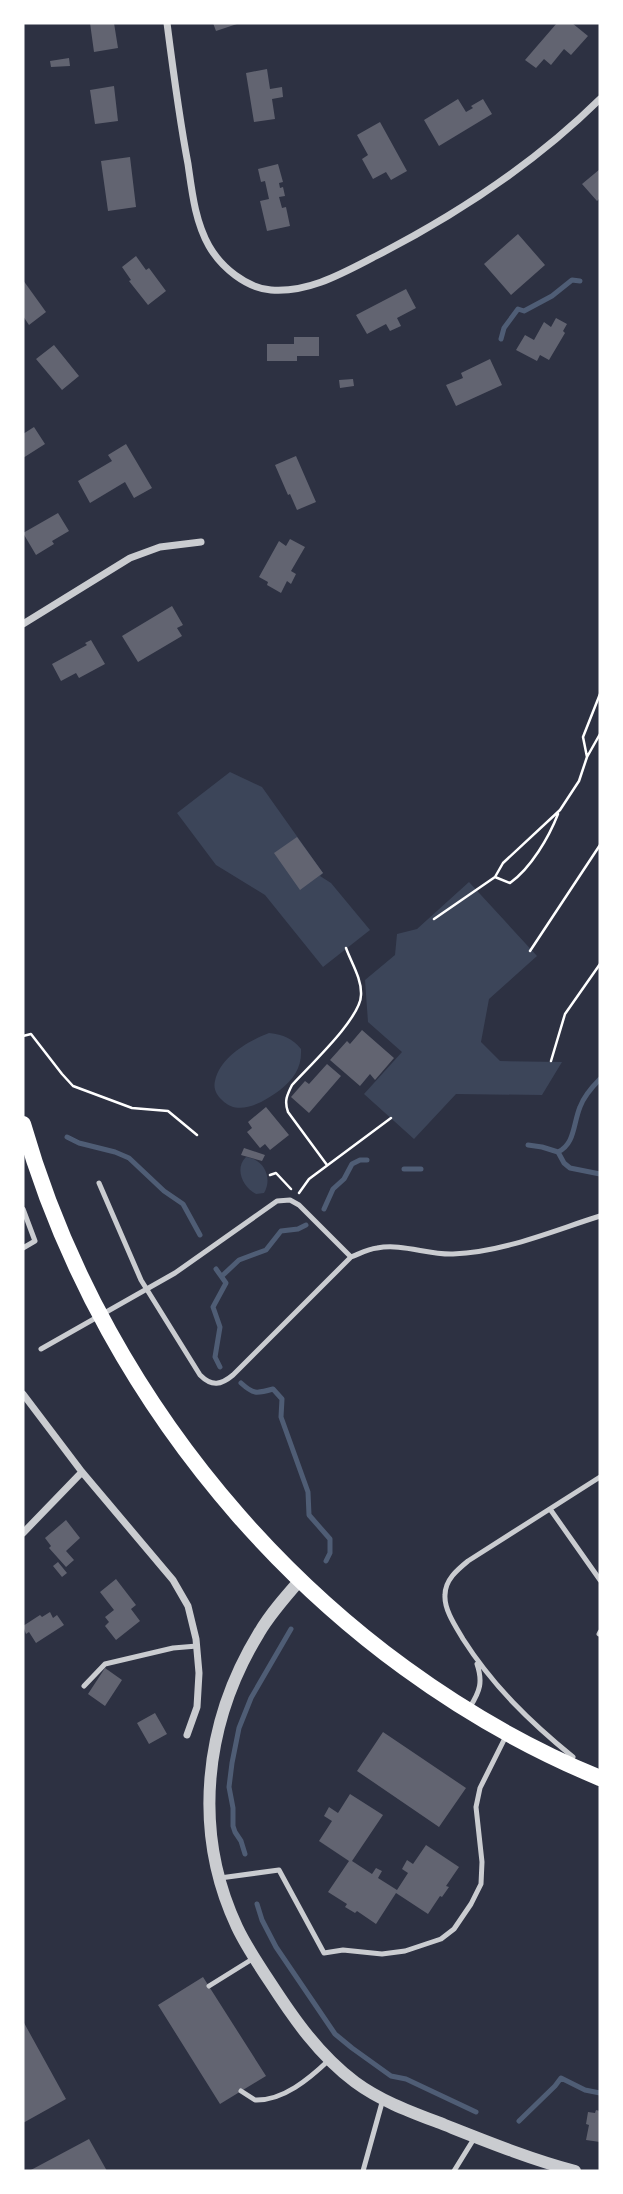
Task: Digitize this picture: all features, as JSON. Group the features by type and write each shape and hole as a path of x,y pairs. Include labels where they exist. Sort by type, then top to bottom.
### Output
{"main road":[{"path":"23,1124 62,1234 101,1315 135,1377 179,1442 225,1498 301,1579 379,1647 468,1710 507,1733 597,1777"}],"street":[{"path":"167,23 180,123 197,220 209,247 226,269 247,282 269,290 314,285 414,237 459,210 543,151 600,99"},
{"path":"23,624 130,558 160,547 201,542"},
{"path":"23,1394 82,1472 173,1580 188,1606 197,1646 199,1673 197,1707 187,1735"},
{"path":"23,1533 82,1472"},
{"path":"301,1579 269,1618 249,1650 221,1724 211,1769 208,1811 210,1834 219,1878 237,1926 254,1958 306,2034 329,2060 355,2082 383,2099 475,2137 575,2171"}],"lane":[{"path":"99,1183 146,1290 198,1371 207,1381 218,1384 233,1375 351,1257 380,1247 451,1254 491,1249 527,1241 600,1216"},
{"path":"41,1349 146,1290 282,1200 290,1200 299,1205 351,1257"},
{"path":"23,1209 35,1241 23,1248"},
{"path":"597,1777 522,1714 499,1689 456,1628 446,1605 445,1593 449,1581 468,1561 600,1477"},
{"path":"550,1509 600,1580"},
{"path":"84,1686 105,1664 173,1648 197,1646"},
{"path":"468,1710 481,1683 475,1658"},
{"path":"219,1878 279,1870 324,1953 343,1950 371,1954 394,1953 441,1939 459,1923 481,1884 482,1863 476,1807 480,1788 507,1733"},
{"path":"209,1986 254,1958"},
{"path":"242,2091 255,2100 270,2098 299,2085 329,2060"},
{"path":"363,2171 383,2099"},
{"path":"454,2171 475,2137"}],"path":[{"path":"586,757 583,737 600,694"},
{"path":"495,877 510,883 516,879 542,845 579,781 586,757 600,734"},
{"path":"434,919 495,877 503,863 560,810"},
{"path":"530,951 600,845"},
{"path":"327,1165 288,1112 285,1103 292,1085 350,1021 359,1005 360,985 346,948"},
{"path":"551,1061 565,1014 600,964"},
{"path":"23,1036 31,1034 73,1086 132,1108 168,1111 197,1135"},
{"path":"270,1174 276,1173 285,1185 299,1194 309,1179 391,1118"}],"shaded area":[{"path":"230,772 262,787 323,873 320,876 331,883 370,930 323,967 265,895 216,865 177,813"},
{"path":"469,882 537,956 489,999 481,1042 500,1061 562,1062 542,1095 456,1094 414,1139 364,1094 402,1052 368,1022 365,980 395,955 397,934 417,929"},
{"path":"269,1033 287,1038 301,1049 296,1072 280,1090 260,1103 244,1108 229,1105 220,1098 215,1089 218,1072 236,1051"},
{"path":"246,1157 258,1161 265,1170 268,1181 264,1193 256,1194 244,1182 240,1172"}],"building":[{"path":"90,23 114,23 118,48 94,52"},
{"path":"213,23 240,23 216,31"},
{"path":"557,23 572,23 588,36 571,55 564,49 551,65 544,59 536,68 525,60"},
{"path":"69,58 70,66 51,67 50,61"},
{"path":"267,69 270,89 282,87 283,97 272,99 275,119 254,122 246,73"},
{"path":"114,86 118,121 95,124 90,90"},
{"path":"458,99 466,112 483,99 492,114 439,146 424,120"},
{"path":"380,122 407,171 391,180 386,172 373,179 362,159 368,155 357,135"},
{"path":"130,157 136,207 108,211 101,161"},
{"path":"278,164 283,182 279,183 280,188 283,187 285,196 279,197 282,208 286,207 290,226 267,231 260,201 269,199 265,181 261,182 258,169"},
{"path":"600,169 600,198 597,201 582,184"},
{"path":"518,234 545,265 511,295 484,264"},
{"path":"136,256 166,291 148,305 129,281 131,280 122,267"},
{"path":"23,280 46,312 29,325 23,316"},
{"path":"406,289 416,308 397,318 401,326 390,331 386,324 367,334 356,315"},
{"path":"556,318 567,324 563,331 565,333 549,360 540,355 537,361 516,350 525,335 534,340 544,322 551,327"},
{"path":"294,337 319,337 319,356 297,356 297,361 267,361 267,344 294,344"},
{"path":"54,345 79,376 62,390 36,359"},
{"path":"490,359 502,385 456,406 446,385 463,378 461,373"},
{"path":"353,379 354,386 340,388 339,380"},
{"path":"34,427 45,444 23,458 23,434"},
{"path":"126,444 152,488 134,498 125,482 90,503 78,481 112,461 108,455"},
{"path":"296,456 316,502 297,510 275,465"},
{"path":"58,513 69,531 36,555 23,533"},
{"path":"290,539 305,547 291,571 296,574 291,584 287,581 281,593 259,577 279,541 286,546"},
{"path":"172,606 183,625 177,628 182,636 138,662 122,636"},
{"path":"91,640 105,664 79,678 76,673 61,681 52,664 87,645 85,643"},
{"path":"297,837 323,873 300,890 274,853"},
{"path":"362,1030 394,1058 375,1080 370,1074 360,1086 330,1060 347,1041 350,1044"},
{"path":"327,1064 341,1076 309,1113 291,1097 305,1081 309,1084"},
{"path":"266,1107 289,1135 270,1150 265,1144 260,1148 247,1132 252,1128 248,1122"},
{"path":"244,1148 265,1155 262,1161 241,1155"},
{"path":"66,1520 80,1538 66,1551 74,1560 66,1567 49,1548 51,1546 45,1538"},
{"path":"58,1562 67,1573 62,1577 53,1566"},
{"path":"116,1579 136,1605 131,1609 140,1621 116,1640 105,1626 109,1622 105,1617 114,1610 100,1592"},
{"path":"50,1612 53,1618 57,1615 64,1625 36,1643 29,1632 26,1634 23,1626"},
{"path":"105,1668 122,1680 105,1706 88,1694"},
{"path":"155,1713 167,1734 149,1744 137,1723"},
{"path":"383,1732 466,1788 439,1827 357,1771"},
{"path":"350,1794 383,1815 352,1861 372,1874 376,1868 382,1871 378,1878 397,1890 408,1873 402,1869 407,1860 413,1864 426,1845 459,1867 446,1886 449,1887 428,1914 396,1893 376,1924 357,1911 355,1913 345,1907 347,1904 328,1892 349,1861 319,1841 332,1821 324,1816 329,1807 338,1813"},
{"path":"203,1977 266,2076 220,2104 158,2005"},
{"path":"23,2021 66,2099 23,2123"},
{"path":"596,2110 600,2111 600,2142 586,2140 588,2112 595,2113"},
{"path":"89,2139 107,2171 29,2171"}],"waterway":[{"path":"501,339 504,328 518,309 524,311 552,296 572,280 580,281"},
{"path":"528,1145 558,1152 564,1148 571,1139 584,1099 600,1079"},
{"path":"67,1137 129,1158 164,1191 183,1204 200,1235"},
{"path":"558,1152 570,1168 600,1174"},
{"path":"324,1209 333,1189 344,1179 352,1164 367,1160"},
{"path":"404,1169 421,1169"},
{"path":"222,1276 239,1260 266,1250 281,1231 306,1225"},
{"path":"216,1269 226,1283 213,1307 220,1327 215,1357 220,1367"},
{"path":"241,1383 255,1392 273,1389 282,1399 281,1417 308,1492 309,1515 330,1539 330,1553 326,1561"},
{"path":"245,1854 233,1826 229,1787 239,1728 251,1698 291,1629"},
{"path":"257,1904 276,1947 335,2034 391,2076 406,2079 476,2112"},
{"path":"519,2121 561,2078 585,2090 600,2093"}]}
